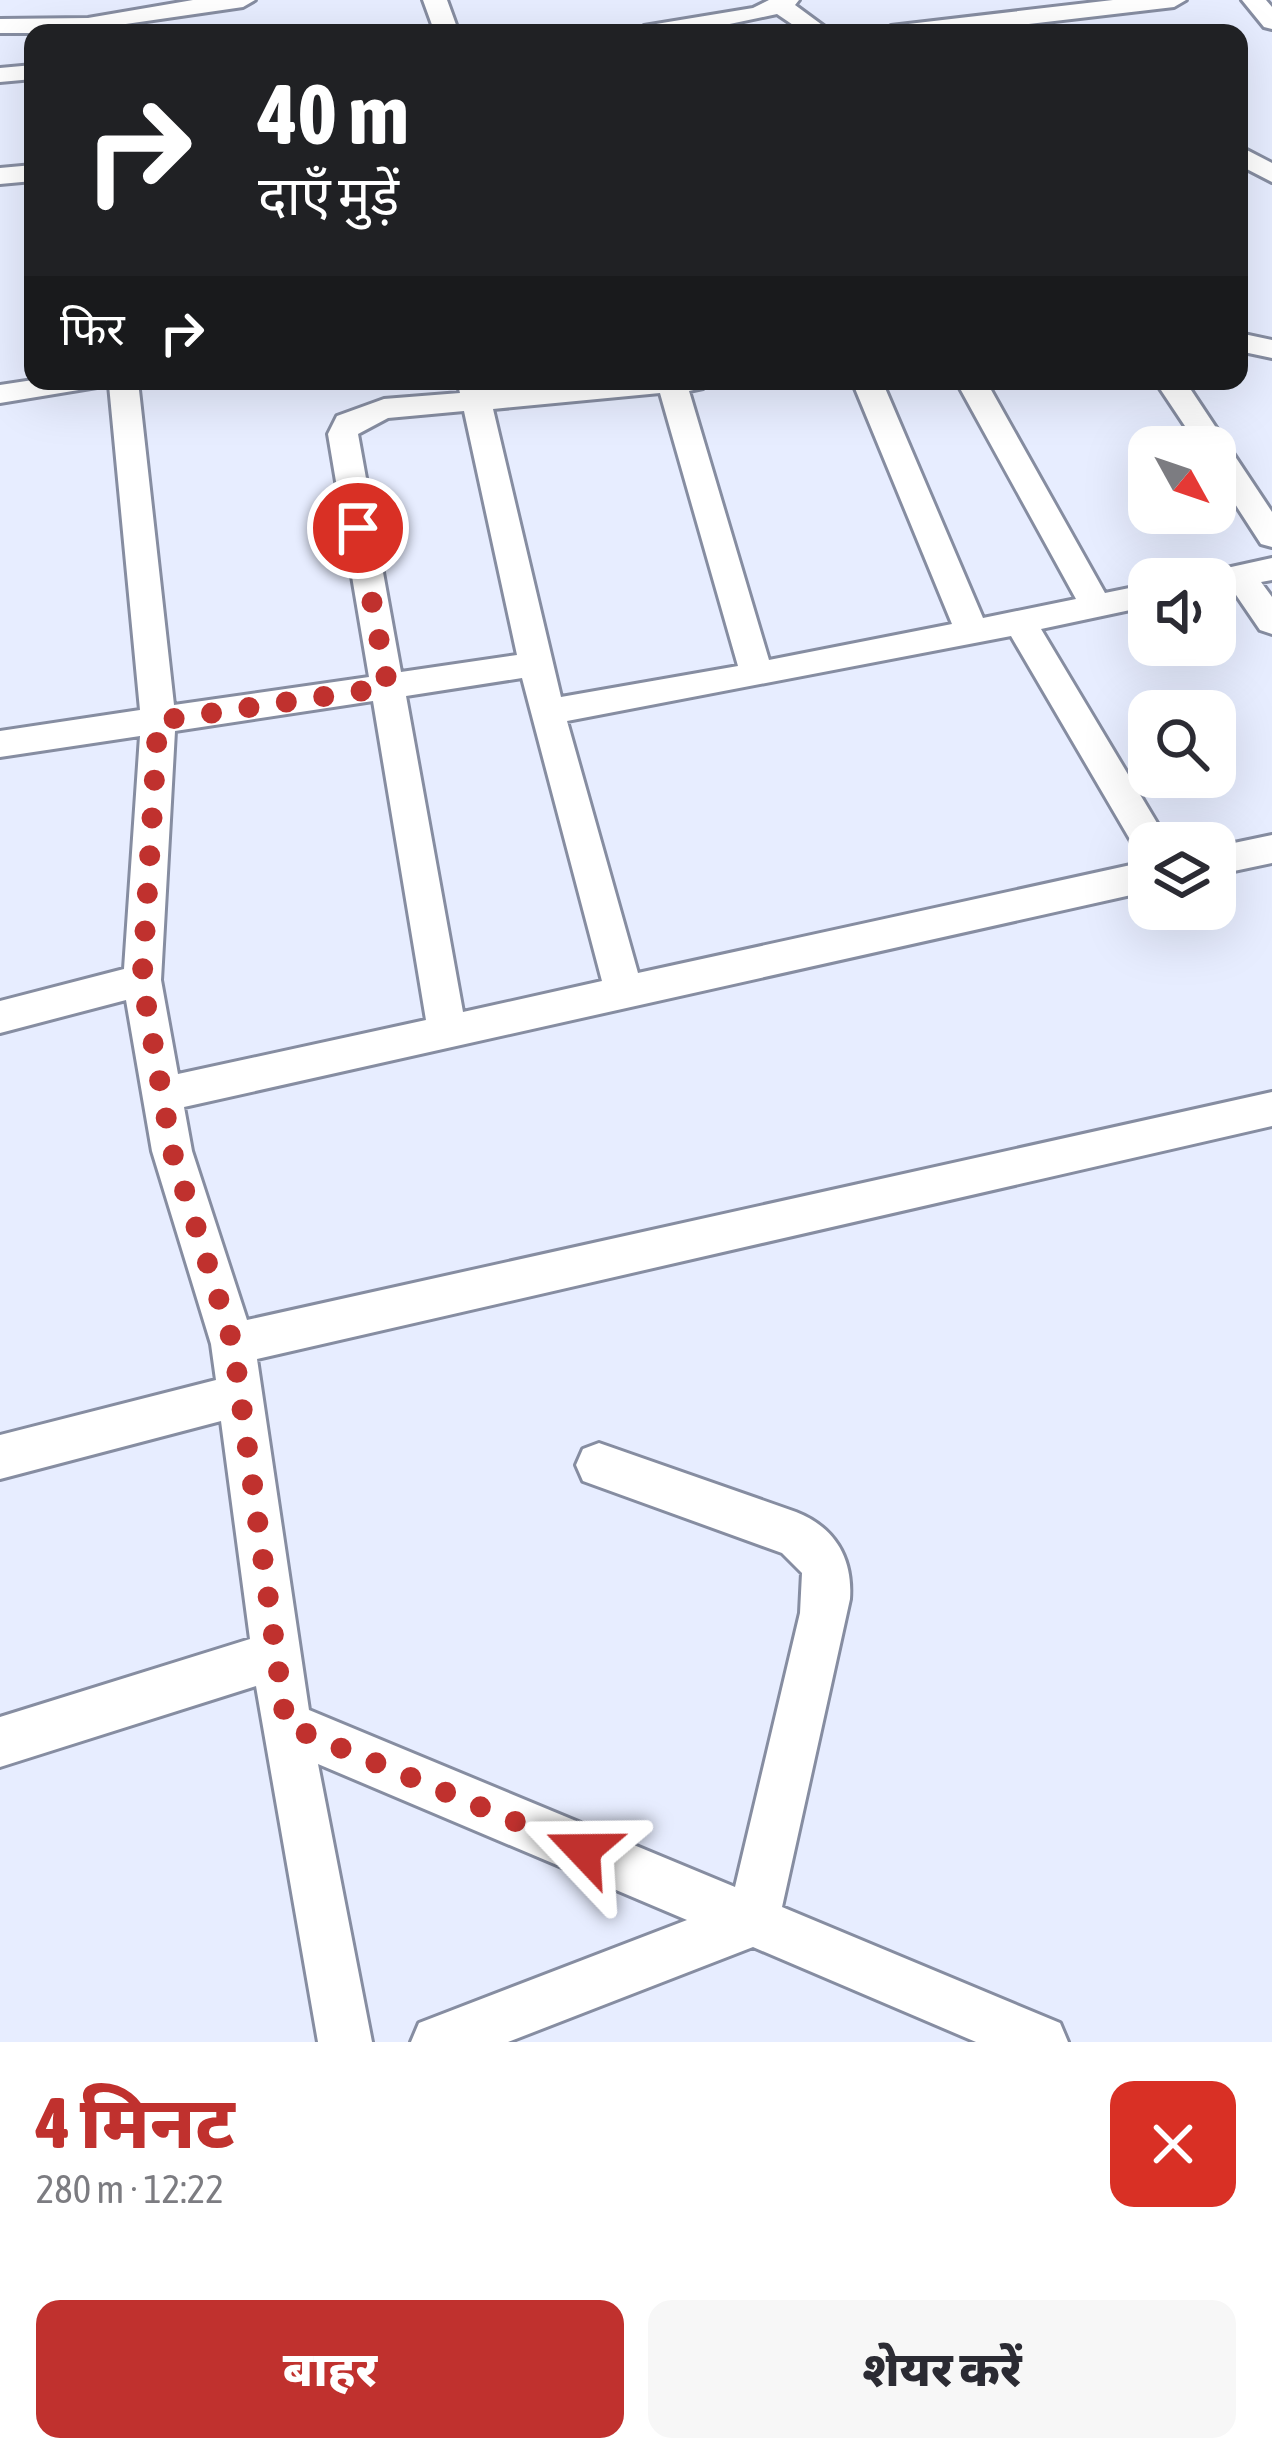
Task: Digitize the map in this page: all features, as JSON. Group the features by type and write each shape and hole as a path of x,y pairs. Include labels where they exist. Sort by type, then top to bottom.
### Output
{"street":[{"path":"107,24 189,4 243,0"},
{"path":"993,24 1174,0"},
{"path":"1255,0 1272,22"},
{"path":"739,24 784,3 809,24"},
{"path":"1111,7 1125,24"},
{"path":"0,394 30,390"},
{"path":"124,390 158,721 142,980 172,1151 233,1344 286,1725 344,2042"},
{"path":"447,1029 344,434 348,423 384,409 475,392 521,390"},
{"path":"684,390 757,675"},
{"path":"871,390 972,632"},
{"path":"976,390 1096,606"},
{"path":"1176,390 1200,426"},
{"path":"475,392 547,712 624,992"},
{"path":"1236,481 1272,536"},
{"path":"1242,575 1272,622"},
{"path":"547,712 757,675 1128,599"},
{"path":"1020,622 1139,822"},
{"path":"0,744 536,664"},
{"path":"1236,857 1272,849"},
{"path":"161,1095 1128,881"},
{"path":"0,1017 142,980"},
{"path":"233,1344 1272,1109"},
{"path":"0,1457 240,1395"},
{"path":"599,1465 796,1535 821,1553 828,1578 824,1613 753,1921"},
{"path":"0,1742 277,1655"},
{"path":"286,1725 1041,2042"},
{"path":"438,2042 753,1921"}],"route":[{"path":"358,528 388,687 158,721 142,980 161,1095 172,1151 233,1344 286,1725 583,1850"}]}
